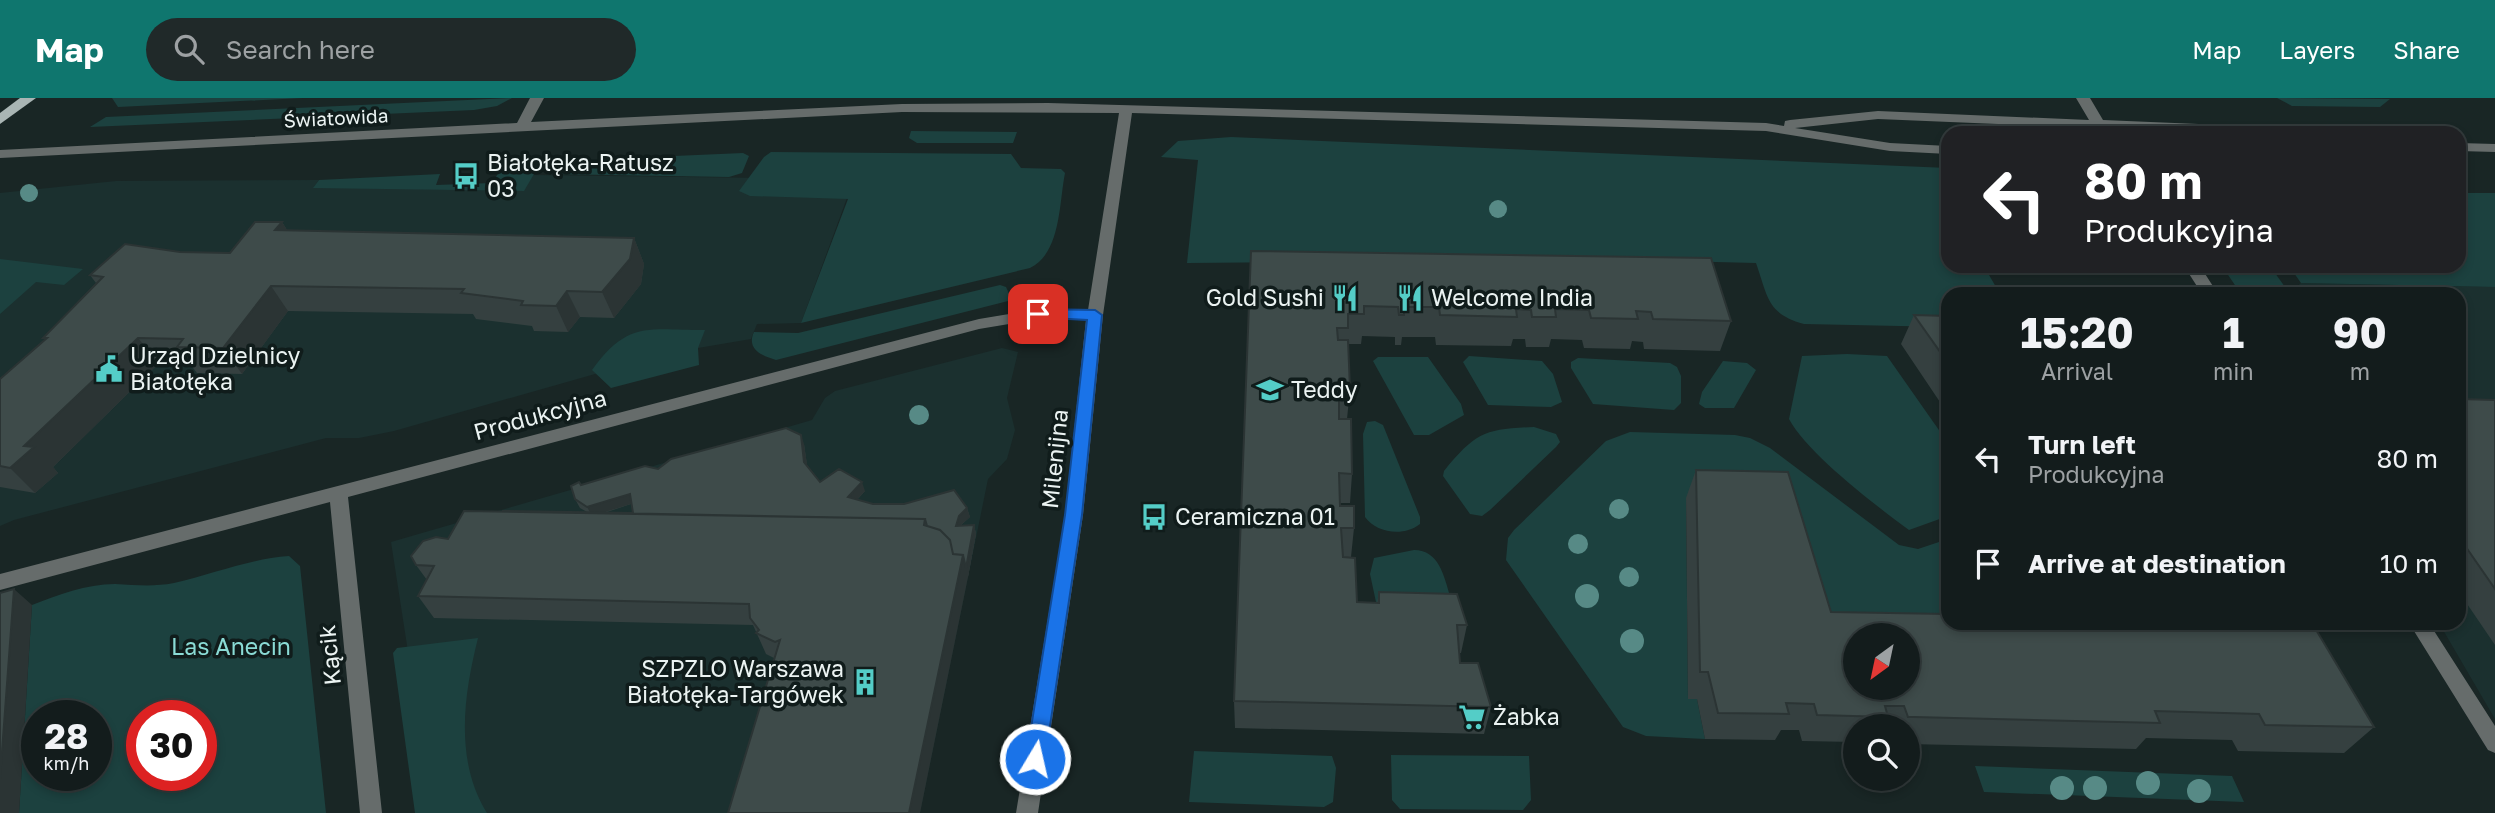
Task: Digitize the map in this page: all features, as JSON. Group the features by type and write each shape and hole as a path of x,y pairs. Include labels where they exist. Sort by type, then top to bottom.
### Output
{"main road":[{"path":"0,120 29,98"}],"street":[{"path":"521,128 537,98"},
{"path":"2083,98 2099,126"},
{"name":"Światowida","path":"0,154 902,108 1126,110 1766,127 1878,115 2066,126"},
{"name":"Milenijna","path":"1027,813 1074,515 1095,315 1120,165 1126,110"},
{"name":"Światowida","path":"1766,127 1890,147 1941,150"},
{"path":"2466,147 2495,148"},
{"name":"Produkcyjna","path":"0,582 979,324 1038,314 1095,315"},
{"name":"Kącik","path":"338,491 371,813"},
{"path":"2423,630 2495,744"}],"shaded area":[{"path":"533,175 854,179 801,323 757,324 751,339 698,348 595,374 394,431 359,438 326,438 14,520 0,526 0,193 116,181 319,180 314,187 523,191"},
{"path":"2301,283 2495,287 2495,719 2443,630 2466,630 2466,287 2297,287"},
{"path":"1002,348 1018,352 1007,398 1015,430 1007,459 988,479 920,813 433,813 391,542 812,420 825,398 835,391"}],"green space":[{"path":"112,98 303,98 118,107"},
{"path":"512,98 497,106 474,110 90,127 106,117"},
{"path":"2277,98 2390,99 2380,107 2292,106"},
{"path":"911,131 1017,132 1013,143 917,143 909,138"},
{"path":"1231,137 1941,168 1941,273 1988,273 1996,287 1941,287 1941,327 1804,324 1792,320 1776,309 1767,295 1756,263 1593,259 1187,263 1198,160 1161,157 1178,141"},
{"path":"771,152 1011,154 1021,168 1061,169 1065,173 1057,226 1048,251 1030,268 801,323 848,199 750,196 739,191 764,157"},
{"path":"743,153 749,156 742,173 729,177 549,174 552,168 628,158"},
{"path":"537,169 524,191 313,188 319,180 440,174 436,185 492,183 499,172"},
{"path":"2466,193 2495,193 2495,287 2301,283 2294,273 2466,273"},
{"path":"0,259 83,269 64,285 36,282 0,314"},
{"path":"2227,273 2275,273 2285,287 2236,287"},
{"path":"1000,285 1006,287 1012,300 776,360 761,354 752,343 754,332 798,333"},
{"path":"654,329 705,330 698,348 699,365 611,388 592,370 605,354 629,335"},
{"path":"1469,356 1542,361 1553,374 1562,402 1551,407 1488,405 1463,362"},
{"path":"1802,356 1887,356 1941,433 1941,519 1909,530 1826,463 1798,433 1789,419"},
{"path":"1378,357 1428,357 1461,404 1464,415 1429,435 1414,435 1373,361"},
{"path":"1578,358 1670,363 1677,367 1681,376 1681,403 1674,410 1593,404 1571,368 1571,362"},
{"path":"1723,361 1747,363 1756,370 1734,408 1705,408 1699,404 1702,392"},
{"path":"1375,421 1383,425 1420,517 1420,524 1406,531 1383,530 1365,517 1363,434 1367,422"},
{"path":"1534,427 1556,434 1560,442 1490,510 1482,516 1470,514 1443,476 1444,471 1465,448 1483,435 1504,429"},
{"path":"1630,432 1735,435 1750,438 1770,448 1899,545 1918,549 1941,541 1941,625 1920,631 1920,623 1843,623 1843,625 1686,498 1688,698 1697,699 1705,739 1646,736 1623,727 1506,560 1508,538 1606,441"},
{"path":"1414,550 1429,554 1435,559 1443,573 1450,596 1383,605 1376,602 1370,574 1374,558"},
{"name":"Las Anecin","path":"289,556 300,566 326,813 19,813 21,781 21,791 112,791 112,700 26,700 32,605 93,586 166,584 245,563"},
{"path":"478,638 466,704 466,749 477,793 487,813 415,813 393,653 397,648"},
{"path":"1194,751 1332,756 1336,768 1333,802 1324,807 1189,802"},
{"path":"1391,755 1529,756 1531,800 1523,810 1400,809 1392,800"},
{"path":"1975,766 2232,776 2244,802 1984,792"}],"building":[{"path":"255,222 282,222 275,230 634,238 630,259 602,292 567,291 556,306 521,305 523,301 461,293 464,289 271,286 223,348 177,347 183,339 138,338 24,446 34,447 10,468 0,466 0,379 47,338 43,338 103,277 90,275 125,244 180,252 230,253"},
{"path":"1251,251 1711,258 1731,321 1653,319 1651,312 1636,311 1638,319 1591,318 1589,310 1555,309 1556,317 1532,317 1531,310 1516,309 1517,317 1440,315 1439,307 1404,307 1404,315 1399,315 1398,307 1364,306 1364,314 1348,314 1348,328 1337,328 1338,340 1348,340 1350,389 1339,389 1339,419 1351,419 1352,474 1339,473 1340,506 1354,506 1354,528 1341,528 1343,557 1355,558 1357,602 1379,603 1379,592 1457,594 1467,625 1457,625 1460,663 1478,663 1491,707 1234,701"},
{"path":"1914,315 1941,316 1941,353"},
{"path":"2466,399 2495,400 2495,589 2466,547"},
{"path":"786,428 801,435 804,462 820,482 839,469 862,482 848,497 873,504 904,504 954,490 967,508 959,516 956,526 974,525 966,568 963,555 953,554 950,540 940,530 927,526 925,519 502,511 633,513 630,494 587,507 575,499 571,486 645,466 658,469 671,459"},
{"path":"1696,470 1788,472 1831,612 1941,614 1941,630 2316,630 2374,727 2265,725 2259,714 2155,711 2160,723 1920,717 1920,714 1907,714 1904,706 1885,706 1887,714 1817,715 1814,704 1786,703 1789,714 1718,713 1708,672 1700,672"},
{"name":"SZPZLO Warszawa Białołęka-Targówek","path":"464,511 925,519 924,525 940,530 950,540 953,554 963,555 909,813 728,813 780,640 775,642 756,633 759,630 750,618 749,604 418,596 434,566 416,565 411,556 423,541 436,537 448,539"},
{"path":"14,589 0,779 0,593"}],"place":[{"name":"Białołęka-Ratusz 03","path":"466,176"},
{"name":"Gold Sushi","path":"1345,298"},
{"name":"Welcome India","path":"1410,298"},
{"name":"Urząd Dzielnicy Białołęka","path":"109,369"},
{"name":"Teddy","path":"1270,390"},
{"name":"Ceramiczna 01","path":"1154,517"},
{"name":"SZPZLO Warszawa Białołęka-Targówek","path":"865,682"},
{"name":"Żabka","path":"1472,717"}],"route":[{"path":"1035,759 1074,515 1095,315 1038,314"}]}
